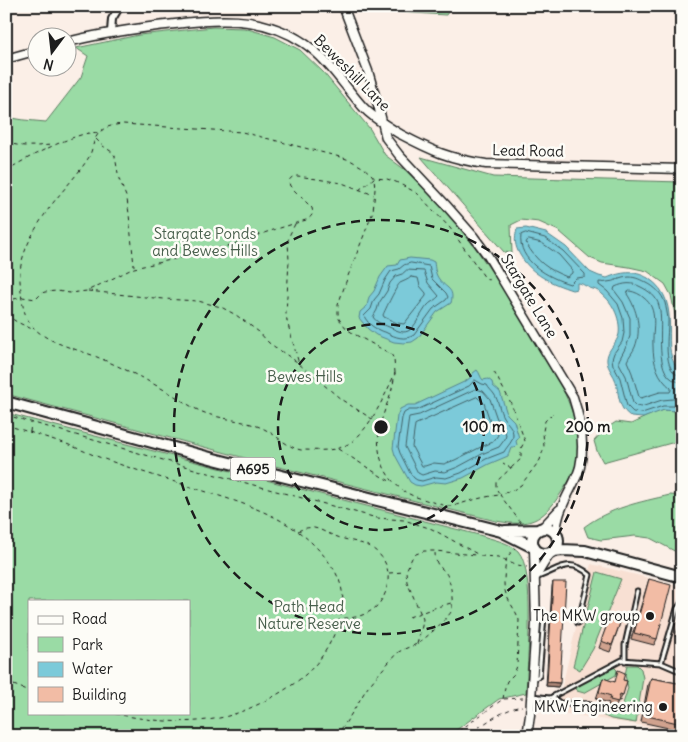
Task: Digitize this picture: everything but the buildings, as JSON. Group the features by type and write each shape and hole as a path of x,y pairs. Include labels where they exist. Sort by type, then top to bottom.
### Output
{"main road":[{"name":"A695","path":"6,402 214,459 501,531 533,548 540,554 584,551"},
{"path":"533,548 533,536 540,529"},
{"name":"A695","path":"501,531 549,529 584,551 682,577"},
{"path":"552,553 558,545 556,534"}],"street":[{"path":"111,32 112,19 120,6"},
{"name":"Stargate Lane","path":"343,6 368,71 386,138 474,237 501,276 572,397 578,415 582,455 573,486 561,509 556,534"},
{"name":"Beweshill Lane","path":"78,40 111,32 202,21 256,22 267,25 293,36 313,50 362,106 383,124"},
{"path":"6,59 28,53"},
{"name":"Lead Road","path":"383,124 435,152 472,162 486,164 682,169"},
{"name":"Stargate Lane","path":"540,529 561,509"},
{"path":"527,736 536,611 533,548"},
{"path":"535,578 552,553"}],"lane":[{"path":"535,578 568,565 583,569 590,575 578,623"},
{"path":"625,660 625,645 638,591"},
{"path":"661,663 677,609 682,602"},
{"path":"531,700 550,698 622,660 661,663 682,672"},
{"path":"552,697 560,703 589,704"}],"path":[{"path":"36,331 26,316 22,297 21,264 40,222 88,158 98,133 109,126 123,124 242,132 350,160 364,168 374,178 371,220 348,276 338,305 338,313 342,324 347,329 390,354 394,359 395,373 392,390 381,425 379,440 384,467 399,488 413,497 452,507 515,489 540,460 544,452 543,431 546,421 552,413"},
{"path":"6,171 39,152 90,132 98,133"},
{"path":"95,138 115,156 119,179 127,199 134,268"},
{"path":"6,142 32,147 56,145"},
{"path":"6,162 11,168"},
{"path":"87,291 134,268 206,252 295,224 311,217 313,212 310,205 290,186 289,180 293,176 342,183 374,196"},
{"path":"359,190 374,178 388,179 416,193 450,228 485,278 491,280 501,276"},
{"path":"295,224 288,241 289,261 286,314 299,364"},
{"path":"6,301 22,297 36,299 46,292 87,291 198,302 220,307 236,315 342,400 381,425"},
{"path":"6,315 44,336 97,357 152,383 204,412 261,428 295,449 301,450 337,449 358,437 371,419 395,373"},
{"path":"494,372 510,401 525,441 521,448 521,459 496,482 496,488 522,523"},
{"path":"6,415 205,472 377,518 404,520 432,529 479,556"},
{"path":"30,432 31,422"},
{"path":"6,425 253,508 278,519 298,531 313,544 334,568 340,583 343,595 343,609 341,618 325,652 305,675 268,698 247,709 211,719 178,722 118,714"},
{"path":"337,449 393,482"},
{"path":"503,463 511,468"},
{"path":"298,531 304,528 317,528 338,538 370,547 382,557 389,573 386,588 378,605 358,616 341,618"},
{"path":"503,699 507,681 514,674 517,666 519,620 505,593 504,580 506,560 517,545"},
{"path":"417,644 423,619 407,582 406,572 412,558 416,554 424,551 435,551 500,557 528,567"},
{"path":"336,736 373,680 396,654 417,644 428,636 448,616 452,603 448,576 436,563 435,551"},
{"path":"389,573 406,572"},
{"path":"409,617 452,603"},
{"path":"6,682 28,691"},
{"path":"452,736 503,699 531,700"},
{"path":"465,736 505,712 531,700"}],"shaded area":[{"path":"591,564 682,586 682,735 638,725 556,712"}],"green space":[{"path":"369,6 452,6 446,15 398,12"},
{"name":"Stargate Ponds and Bewes Hills","path":"213,27 244,28 275,37 300,50 323,72 370,129 385,155 404,169 448,214 475,247 505,292 563,390 571,409 577,431 578,452 576,463 573,473 554,503 541,516 534,520 517,523 496,521 271,465 6,394 6,117 46,122 81,77 88,56 78,48 139,35"},
{"path":"421,157 493,177 682,182 682,348 671,295 665,284 647,271 602,263 590,258 559,231 539,222 521,220 511,225 512,253 504,252"},
{"path":"682,408 682,440 603,462 594,441 604,430 616,422 631,424 654,413 664,410 676,411"},
{"name":"Path Head Nature Reserve","path":"6,413 479,535 505,543 514,548 518,551 524,562 529,597 526,693 499,699 448,736 6,736"},
{"path":"670,495 682,496 682,555 650,538 635,536 601,540 588,537 584,527 594,520 625,506"},
{"path":"597,572 621,579 593,649 580,670 573,666"},
{"path":"627,665 637,665 641,669 643,678 636,723 611,719 600,714 622,707 628,688 625,675"},
{"path":"613,666 617,670 616,675 584,693 577,691 576,686"}],"water":[{"path":"526,228 546,233 566,247 590,272 607,278 622,273 643,275 660,289 666,301 669,314 671,353 674,363 682,372 682,408 676,411 664,410 643,418 631,417 624,410 621,406 615,379 607,361 609,352 619,334 619,322 615,310 597,290 577,283 577,289 572,290 549,281 530,268 520,255 516,243 517,229"},
{"path":"410,258 434,262 438,277 451,291 452,298 451,303 437,312 418,338 412,342 394,342 376,335 368,329 359,318 360,312 367,306 369,297 388,266 397,265 400,260"},
{"path":"477,370 483,380 488,379 500,392 507,414 514,421 519,438 516,441 517,445 511,448 508,456 463,478 446,483 436,482 421,486 415,485 410,482 393,448 397,416 400,409 408,405 415,405 466,381"}],"place":[{"name":"The MKW group","path":"650,616"},
{"name":"MKW Engineering","path":"663,707"}],"park label":[{"name":"Bewes Hills","path":"305,377"}]}
